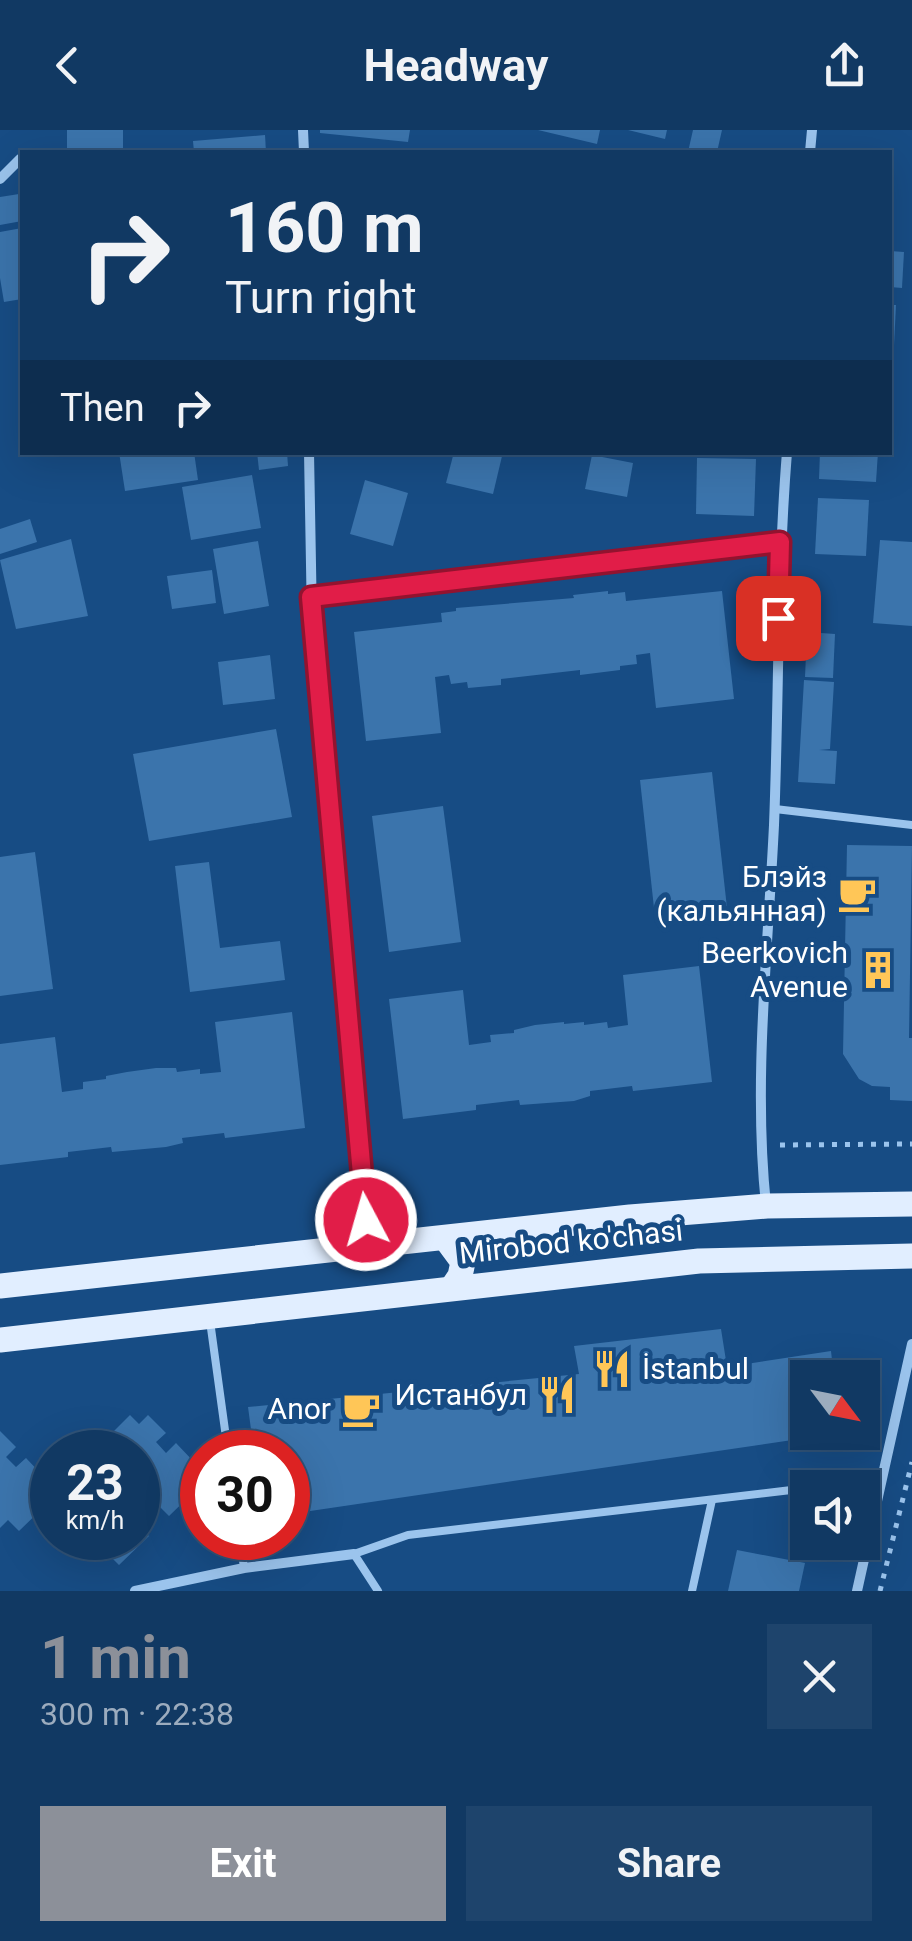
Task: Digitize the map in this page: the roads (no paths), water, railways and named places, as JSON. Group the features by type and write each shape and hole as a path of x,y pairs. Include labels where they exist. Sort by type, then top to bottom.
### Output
{"main road":[{"name":"Mirobod ko'chasi","path":"0,1286 630,1217 766,1206 912,1204"},
{"path":"446,1240 463,1262 452,1288"},
{"name":"Mirobod ko'chasi","path":"0,1340 699,1261 912,1256"}],"street":[{"path":"0,178 20,159"},
{"path":"309,455 311,597 370,1247"},
{"path":"766,1206 760,1144 786,455"},
{"path":"857,1591 912,1344"},
{"path":"136,1591 244,1568 354,1554"}],"lane":[{"path":"311,597 780,542"},
{"path":"775,809 912,825"},
{"path":"210,1316 225,1430"},
{"path":"378,1591 354,1554 408,1535 790,1491"},
{"path":"692,1591 712,1500"},
{"path":"243,1560 244,1568"}],"place":[{"name":"Блэйз (кальянная)","path":"857,894"},
{"name":"Beerkovich Avenue","path":"878,970"},
{"name":"İstanbul","path":"612,1369"},
{"name":"Истанбул","path":"557,1395"},
{"name":"Anor","path":"361,1409"}]}
